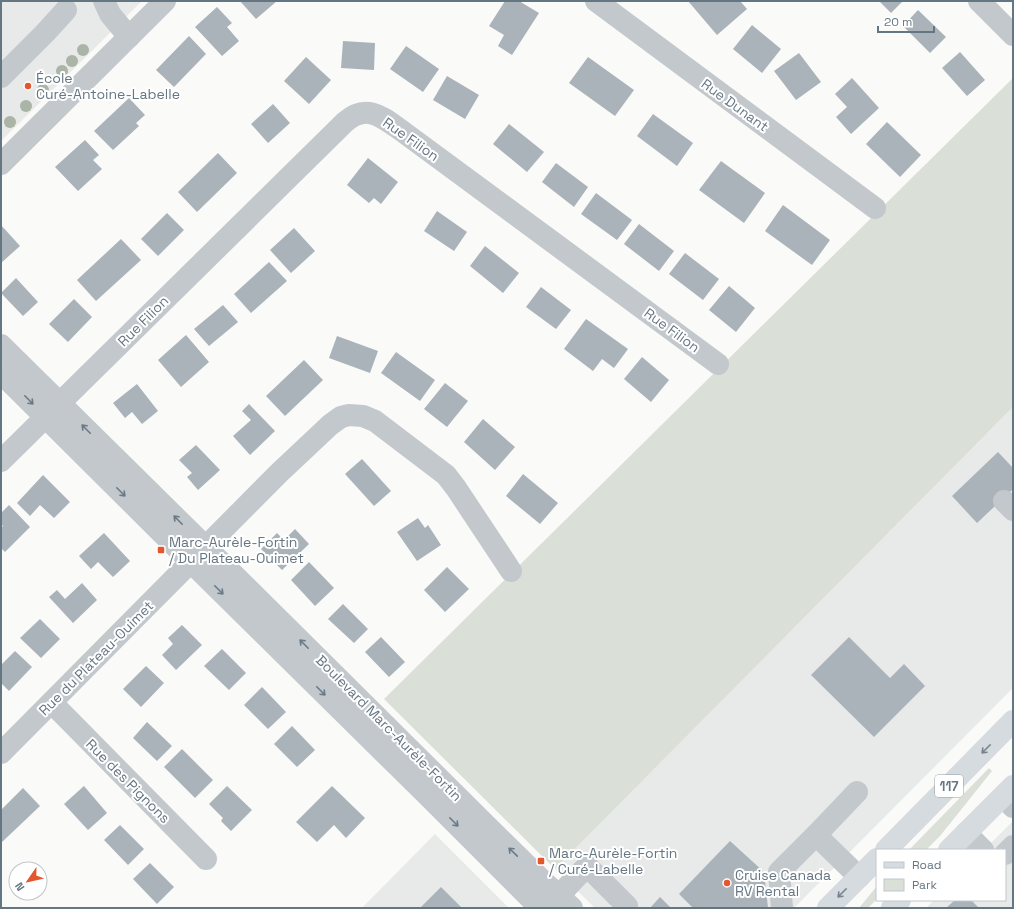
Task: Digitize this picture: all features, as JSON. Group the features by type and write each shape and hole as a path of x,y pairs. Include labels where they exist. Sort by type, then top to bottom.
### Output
{"main road":[{"name":"117","path":"887,849 1013,722"},
{"path":"950,849 966,833 1010,797"},
{"path":"828,908 876,860"}],"street":[{"path":"104,1 110,14 129,37"},
{"path":"1,164 165,1"},
{"path":"979,1 1013,35"},
{"name":"Rue Dunant","path":"600,2 875,208"},
{"path":"1,77 46,34 66,4"},
{"name":"Rue Filion","path":"1,461 345,122 351,117 361,113 376,115 402,131 718,364"},
{"name":"Boulevard Marc-Aurèle-Fortin","path":"1,345 53,410 191,562 427,794 540,908"},
{"name":"Boulevard Marc-Aurèle-Fortin","path":"1,372 53,410 206,547 541,879 562,904"},
{"path":"191,562 279,473 335,420 349,415 363,416 375,421 446,475 511,571"},
{"name":"Rue du Plateau-Ouimet","path":"1,753 191,562"},
{"name":"Rue des Pignons","path":"52,702 206,859"},
{"path":"781,908 779,872 857,792"},
{"path":"966,833 982,849"},
{"path":"816,835 859,877"},
{"path":"562,904 567,887 587,866 627,906 626,908"}],"shaded area":[{"name":"École Curé-Antoine-Labelle","path":"1,1 142,1 1,141"},
{"path":"1013,407 1013,688 794,908 595,908 555,869"},
{"path":"1013,821 1013,908 926,908 933,901 1006,901 1006,849 985,849"},
{"path":"435,834 509,908 362,908"}],"green space":[{"path":"1013,78 1013,407 555,869 384,699"},
{"path":"989,768 992,771 940,836 927,849 910,849"},
{"path":"876,887 876,900 868,908 859,908"}],"building":[{"path":"240,1 277,1 256,19"},
{"path":"505,1 519,1 539,13 512,55 498,46 504,35 489,26"},
{"path":"688,1 740,1 747,9 717,35"},
{"path":"879,1 903,1 891,13"},
{"path":"217,7 232,23 227,27 239,41 222,56 195,27"},
{"path":"918,10 946,37 930,53 903,26"},
{"path":"752,25 781,49 762,73 733,49"},
{"path":"189,36 206,54 174,87 156,70"},
{"path":"343,41 375,43 374,70 341,68"},
{"path":"406,46 439,69 423,92 390,69"},
{"path":"960,52 985,80 967,96 942,68"},
{"path":"799,53 821,82 796,100 774,71"},
{"path":"306,57 331,80 309,104 284,81"},
{"path":"588,57 634,90 615,116 569,83"},
{"path":"447,76 479,95 465,119 433,100"},
{"path":"852,78 879,108 851,134 836,117 847,107 835,94"},
{"path":"129,98 145,115 136,123 139,126 113,150 94,131"},
{"path":"273,104 290,123 268,143 251,124"},
{"path":"653,114 693,143 677,166 637,136"},
{"path":"887,122 921,155 900,177 866,144"},
{"path":"509,124 544,152 527,172 493,144"},
{"path":"85,140 99,155 93,160 102,169 78,191 55,167"},
{"path":"218,153 237,173 197,212 178,192"},
{"path":"368,158 398,182 381,204 374,198 369,203 347,185"},
{"path":"721,161 765,193 744,223 699,190"},
{"path":"556,163 588,187 574,207 542,182"},
{"path":"596,193 632,220 617,240 581,214"},
{"path":"783,205 830,240 812,265 765,231"},
{"path":"437,211 467,232 454,251 424,231"},
{"path":"167,213 184,230 158,256 141,239"},
{"path":"639,224 674,251 659,271 624,244"},
{"path":"1,225 20,246 1,263"},
{"path":"294,228 315,251 291,273 270,250"},
{"path":"121,239 141,260 96,301 77,280"},
{"path":"485,246 519,273 503,293 470,266"},
{"path":"685,253 719,279 703,300 669,274"},
{"path":"269,262 287,281 251,313 234,294"},
{"path":"16,278 38,302 23,316 1,293"},
{"path":"729,286 755,308 736,332 709,310"},
{"path":"541,287 571,310 556,329 526,307"},
{"path":"74,299 92,317 68,342 49,324"},
{"path":"223,305 238,322 209,346 194,329"},
{"path":"586,319 628,349 614,368 602,359 593,371 564,349"},
{"path":"186,335 209,362 181,387 158,360"},
{"path":"337,336 378,351 370,373 329,358"},
{"path":"396,352 435,380 420,401 381,373"},
{"path":"642,357 669,380 651,402 624,379"},
{"path":"304,360 323,380 285,416 266,396"},
{"path":"445,383 468,401 447,427 424,409"},
{"path":"137,384 158,411 142,424 132,412 125,418 113,403"},
{"path":"249,404 275,431 250,455 233,436 251,420 242,411"},
{"path":"483,419 515,447 495,470 464,442"},
{"path":"196,445 220,470 198,490 187,477 192,473 179,460"},
{"path":"998,452 1013,468 1013,489 977,523 952,496"},
{"path":"362,459 391,491 374,506 345,474"},
{"path":"523,474 558,503 540,524 506,496"},
{"path":"43,475 70,502 54,518 40,505 30,516 17,503"},
{"path":"9,505 30,527 5,552 1,548 1,528 3,526 1,524 1,513"},
{"path":"418,518 425,528 428,525 441,545 417,561 397,532"},
{"path":"295,529 309,544 282,570 261,549 277,533 284,540"},
{"path":"104,533 130,561 113,577 98,562 91,569 79,556"},
{"path":"309,562 334,588 315,606 291,580"},
{"path":"447,567 469,589 445,612 424,590"},
{"path":"82,583 97,600 73,623 49,597 57,590 65,599"},
{"path":"343,604 368,629 354,643 328,619"},
{"path":"40,619 60,639 41,658 20,638"},
{"path":"182,625 202,645 176,670 162,655 173,644 168,638"},
{"path":"381,637 405,662 389,677 365,652"},
{"path":"849,637 890,678 904,664 925,686 874,737 811,675"},
{"path":"222,649 246,673 229,690 204,666"},
{"path":"15,651 32,667 9,691 1,683 1,665"},
{"path":"146,666 164,683 141,707 123,689"},
{"path":"262,687 286,712 268,729 244,705"},
{"path":"147,722 172,746 157,761 133,738"},
{"path":"292,726 315,750 297,767 274,744"},
{"path":"182,749 213,780 195,798 164,767"},
{"path":"84,786 107,813 88,830 64,804"},
{"path":"227,786 252,810 231,831 221,821 223,818 209,804"},
{"path":"332,786 365,818 346,838 334,825 317,842 296,822"},
{"path":"23,788 40,806 1,843 1,810"},
{"path":"120,825 144,849 128,865 104,840"},
{"name":"Cruise Canada RV Rental","path":"730,841 764,872 768,908 693,908 679,894"},
{"path":"150,863 174,887 157,904 133,879"},
{"path":"441,887 462,908 420,908"},
{"path":"660,897 671,908 650,908"},
{"path":"954,901 972,901 979,908 946,908"}],"place":[{"name":"École Curé-Antoine-Labelle","path":"28,86"},
{"name":"Marc-Aurèle-Fortin / Du Plateau-Ouimet","path":"161,550"},
{"name":"Marc-Aurèle-Fortin / Curé-Labelle","path":"541,861"},
{"name":"Cruise Canada RV Rental","path":"727,883"}]}
